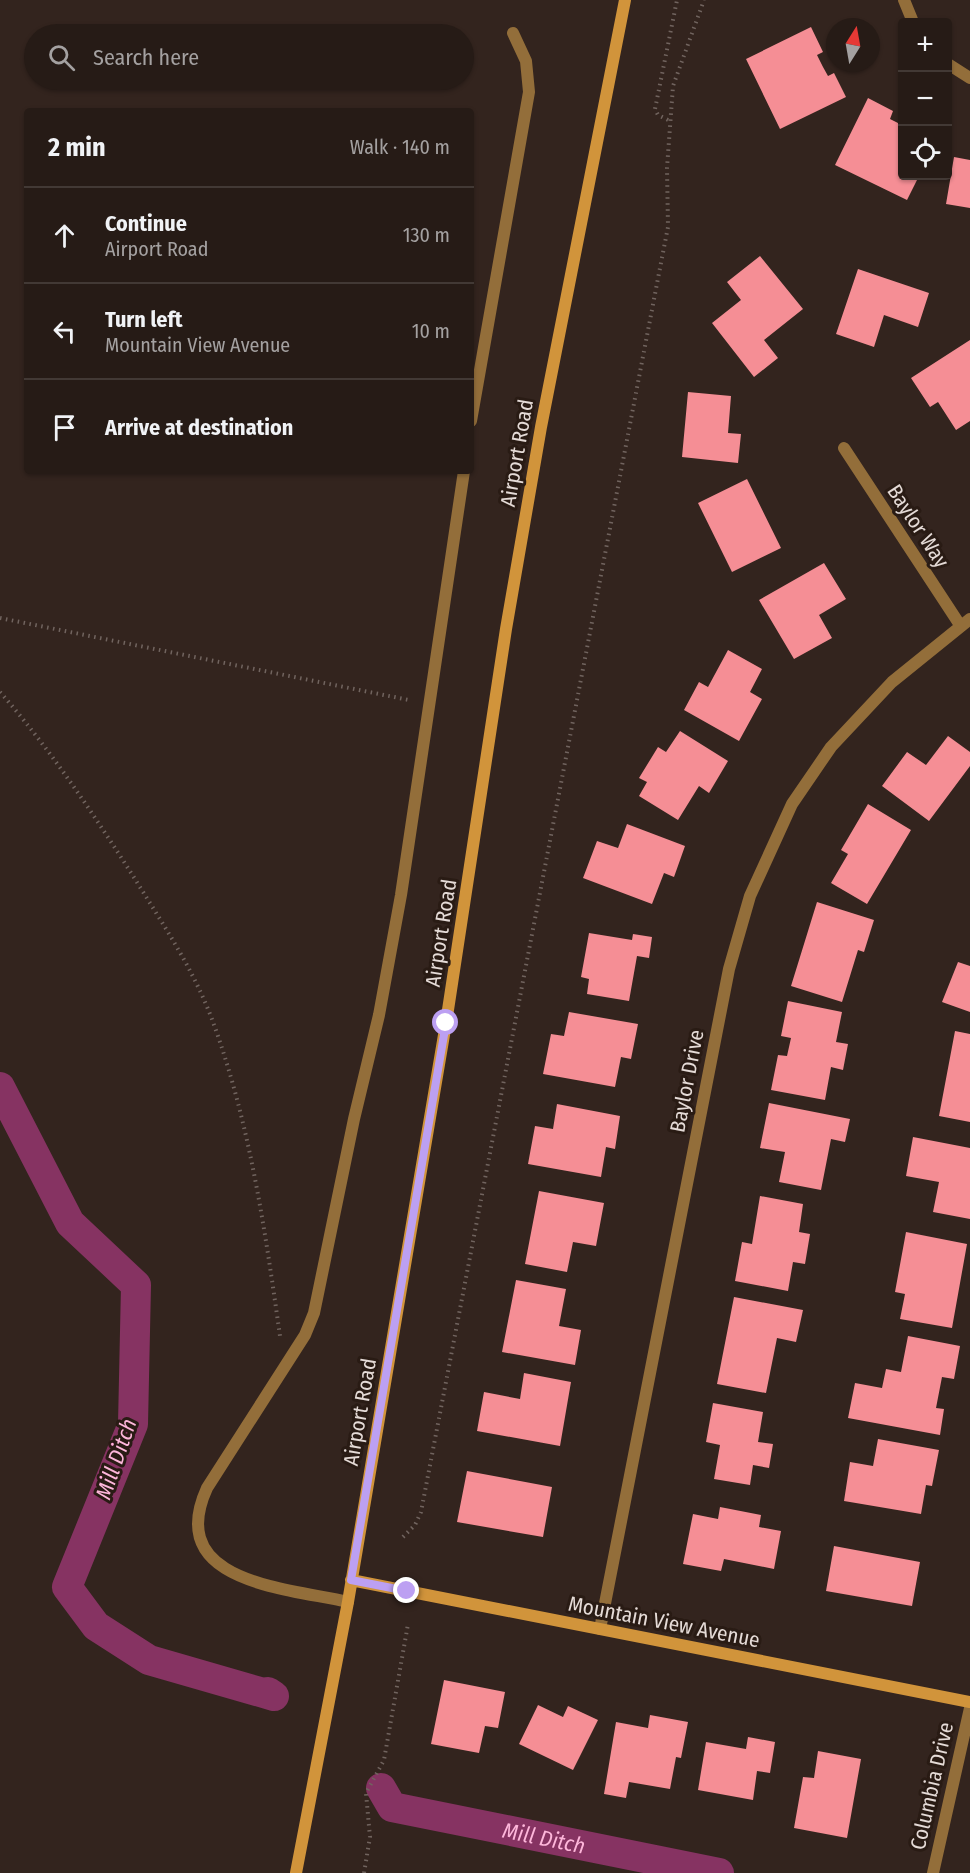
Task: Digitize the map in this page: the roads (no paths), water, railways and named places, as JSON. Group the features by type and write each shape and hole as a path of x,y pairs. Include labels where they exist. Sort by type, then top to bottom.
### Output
{"main road":[{"name":"Airport Road","path":"296,1873 348,1602 461,935 506,629 537,449 625,0"},
{"name":"Mountain View Avenue","path":"351,1580 970,1702"}],"street":[{"path":"904,0 912,18"},
{"path":"474,404 529,92 526,62 513,33"},
{"path":"952,67 970,78"},
{"name":"Baylor Way","path":"844,448 965,622"},
{"path":"348,1602 258,1582 227,1572 209,1555 199,1533 198,1515 207,1488 310,1326 314,1313 354,1119 381,1004 401,895 464,474"},
{"name":"Baylor Drive","path":"600,1629 729,969 750,896 792,804 831,747 892,682 965,622"},
{"name":"Columbia Drive","path":"933,1873 970,1708"}],"waterway":[{"name":"Mill Ditch","path":"0,1087 70,1223 136,1285 133,1424 67,1587 96,1626 149,1660 274,1696 268,1692"},
{"name":"Mill Ditch","path":"381,1788 392,1807 719,1873"}]}
